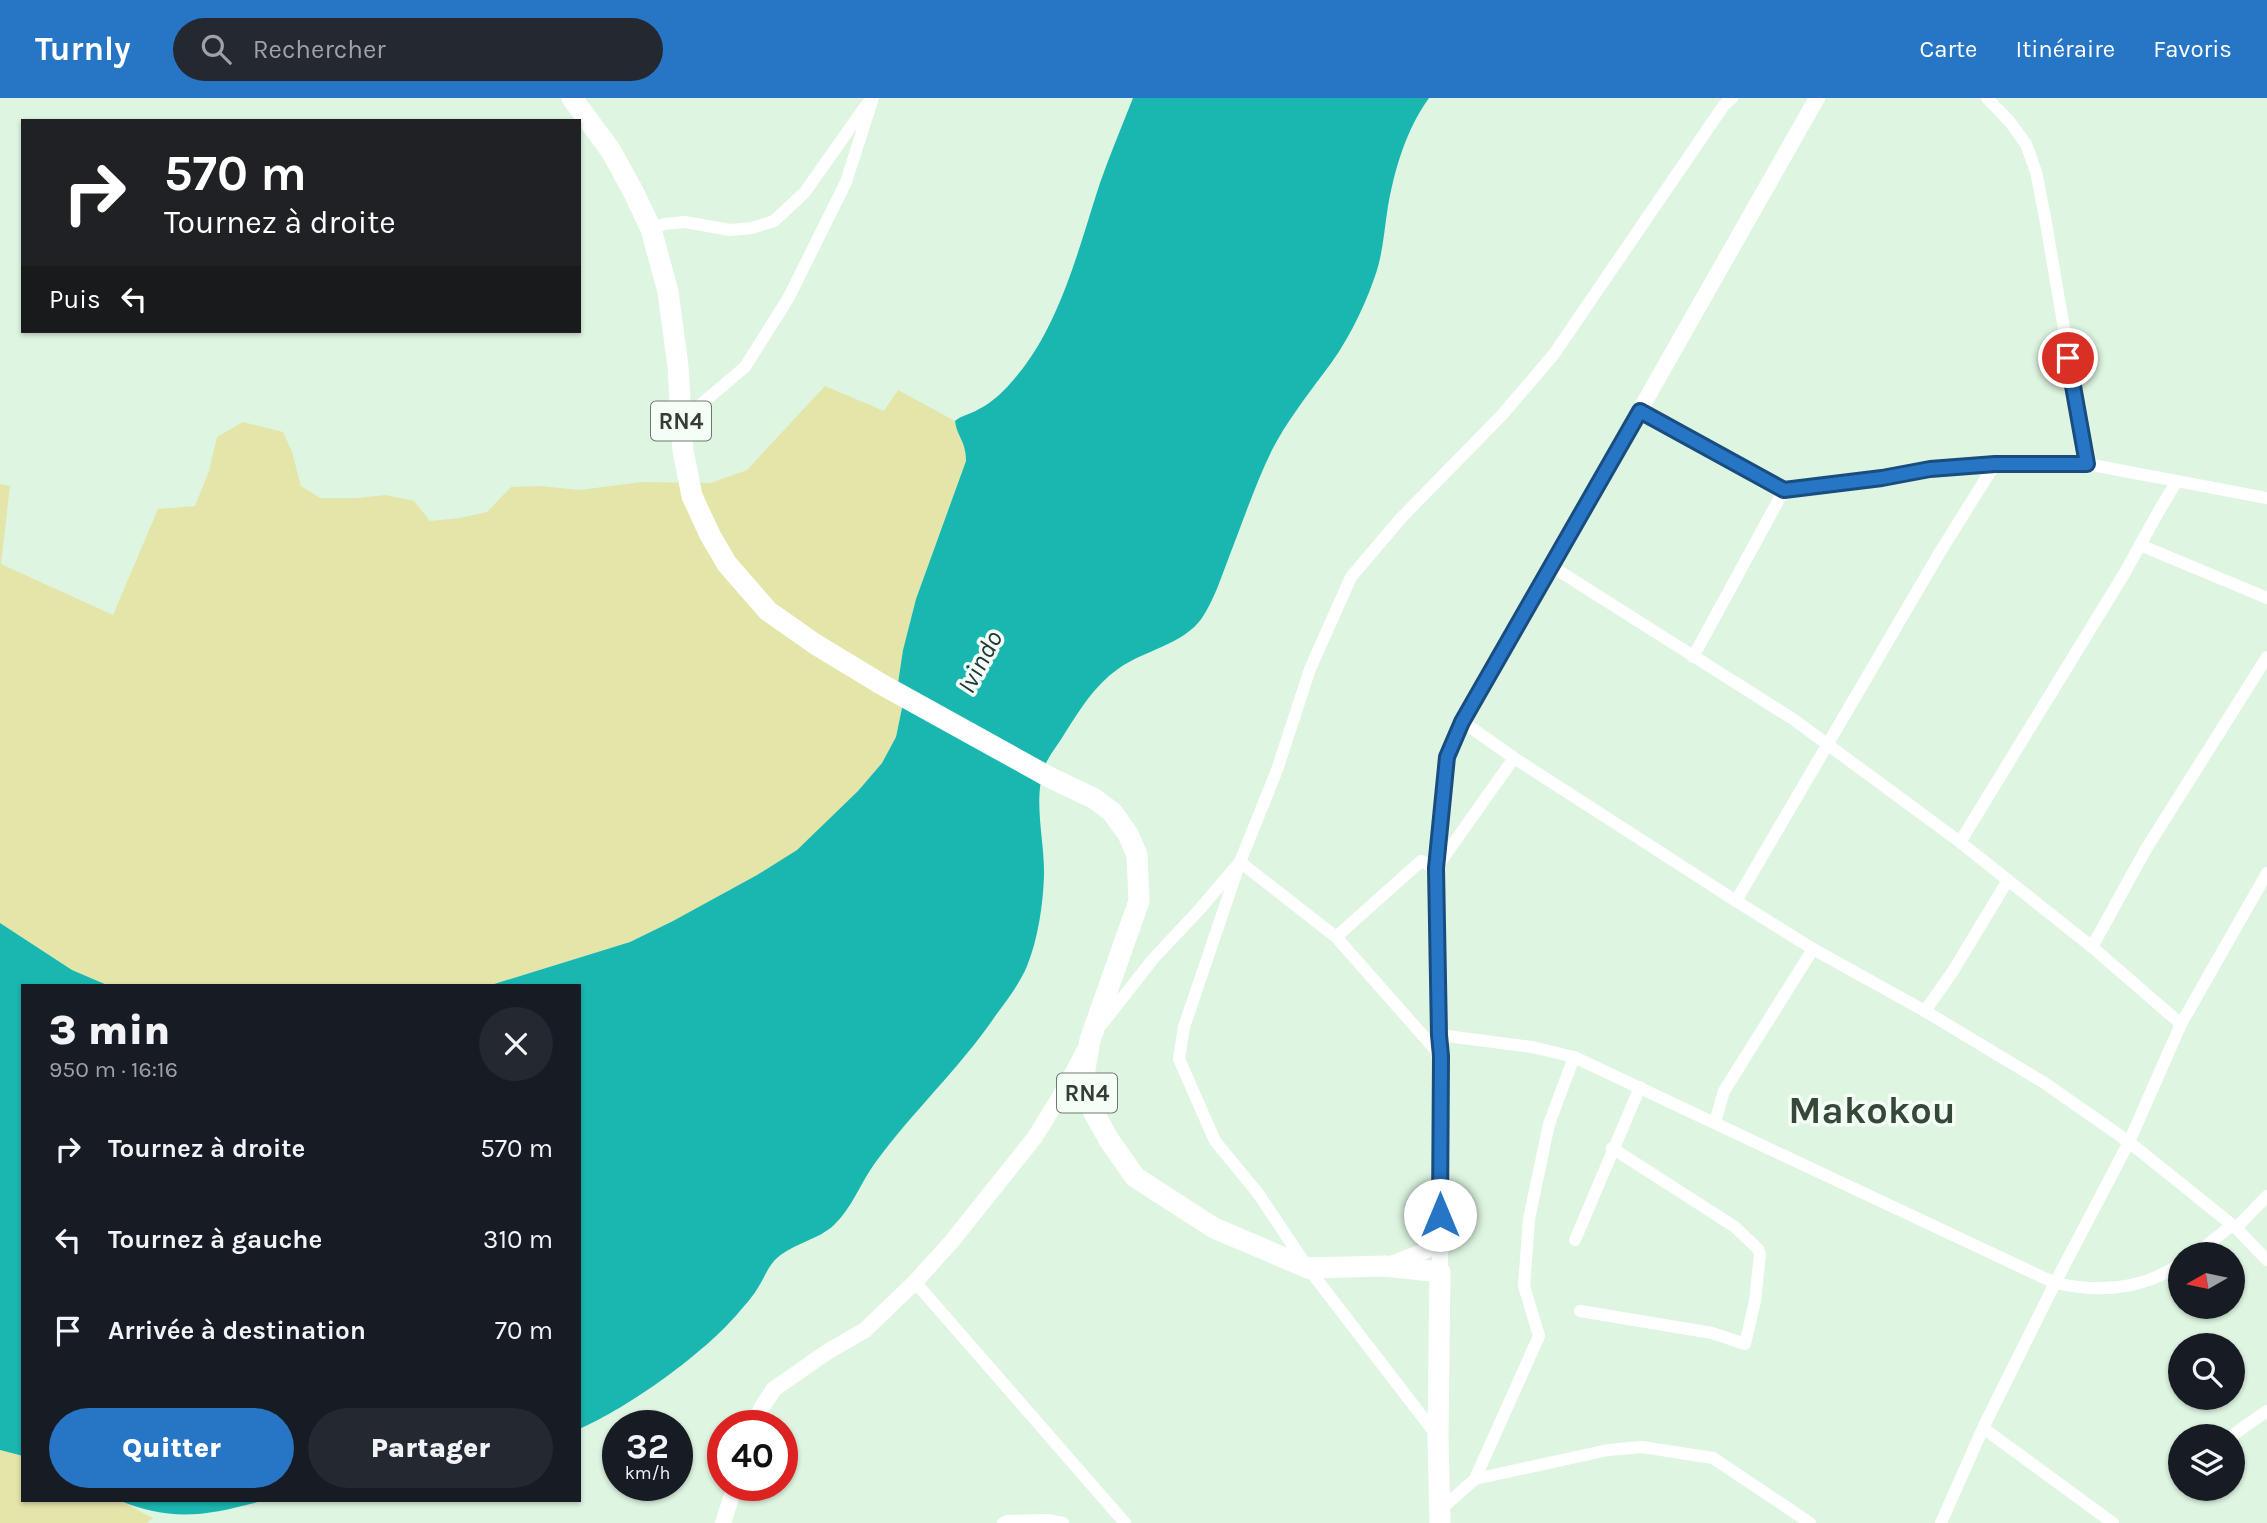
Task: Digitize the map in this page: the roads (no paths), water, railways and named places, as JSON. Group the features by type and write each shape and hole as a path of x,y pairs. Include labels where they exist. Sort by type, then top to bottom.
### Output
{"highway":[{"name":"RN4","path":"572,98 611,151 651,229 668,292 678,366 683,451 692,496 709,535 727,564 768,611 815,644 881,684 1049,777 1095,799 1112,812 1128,834 1137,855 1139,901 1090,1040 1083,1081 1094,1113 1135,1177 1214,1228 1308,1268 1385,1266 1440,1272"},
{"path":"1440,1272 1440,1517"}],"street":[{"path":"651,229 664,224 685,222 730,230 752,228 774,221 806,192 872,98"},
{"path":"681,421 745,367 789,298 846,182 872,98"},
{"path":"1438,1437 1308,1268 1257,1192 1214,1141 1180,1059 1184,1027 1240,862 1277,770 1310,668 1351,577 1401,518 1502,415 1554,354 1724,105 1732,98"},
{"path":"1440,1272 1441,1056 1436,868 1447,757 1462,722 1817,98"},
{"path":"1987,98 2010,121 2026,144 2036,172 2046,217 2087,464"},
{"path":"1640,411 1784,490 1930,469 1995,464 2087,464 2267,498"},
{"path":"1736,901 1920,586 1995,464"},
{"path":"1960,842 2003,775 2177,481"},
{"path":"1693,657 1784,490"},
{"path":"2140,545 2267,598"},
{"path":"1550,566 1793,719 1960,842 2092,947 2180,1024"},
{"path":"2092,947 2146,849 2267,657"},
{"path":"1462,722 1736,901 2046,1084 2129,1142 2234,1227 2267,1260"},
{"path":"1436,868 1514,758"},
{"path":"1336,937 1421,861 1436,868"},
{"path":"1240,862 1336,937 1441,1056"},
{"path":"761,1410 774,1389 827,1352 866,1330 953,1241 1035,1137 1090,1040 1153,959 1240,862"},
{"path":"1941,1523 1983,1428 2129,1142 2180,1024 2267,873"},
{"path":"1925,1011 1953,971 2008,880"},
{"path":"1715,1122 1724,1091 1814,949"},
{"path":"1439,1035 1532,1047 1574,1057 2055,1283 2081,1289 2128,1288 2168,1273"},
{"path":"1440,1517 1475,1479 1539,1336 1524,1286 1529,1219 1549,1124 1574,1057"},
{"path":"1575,1240 1640,1087"},
{"path":"1580,1311 1712,1333 1745,1344 1755,1301 1760,1254 1755,1245 1735,1227 1612,1148"},
{"path":"2213,1242 2234,1227 2267,1196"},
{"path":"1385,1266 1427,1250 1440,1242"},
{"path":"915,1282 1125,1523"},
{"path":"2245,1426 2267,1411"},
{"path":"1983,1428 2112,1523"},
{"path":"1475,1479 1608,1450 1642,1447 1713,1458 1810,1523"},
{"path":"723,1523 730,1501"},
{"path":"1003,1523 1047,1520 1063,1523"}],"water":[{"name":"Ivindo","path":"1133,98 1429,98 1414,123 1398,164 1379,261 1364,304 1339,352 1283,430 1272,450 1217,589 1202,618 1185,635 1128,662 1102,682 1082,706 1047,761 1042,774 1039,803 1044,862 1041,910 1031,956 1017,985 967,1053 875,1163 846,1211 834,1225 777,1258 755,1293 739,1312 686,1362 616,1410 602,1410 602,1418 581,1428 581,984 494,984 630,942 757,875 797,850 858,791 882,763 896,737 902,708 898,683 916,599 966,461 965,449 955,421 994,399 1031,357 1056,310 1076,259 1104,172"},
{"path":"0,923 72,970 105,984 21,984 21,1455 0,1450"},
{"path":"124,1502 257,1502 226,1510 191,1514 156,1512"}],"district":[{"name":"Makokou","path":"1872,1110"}]}
